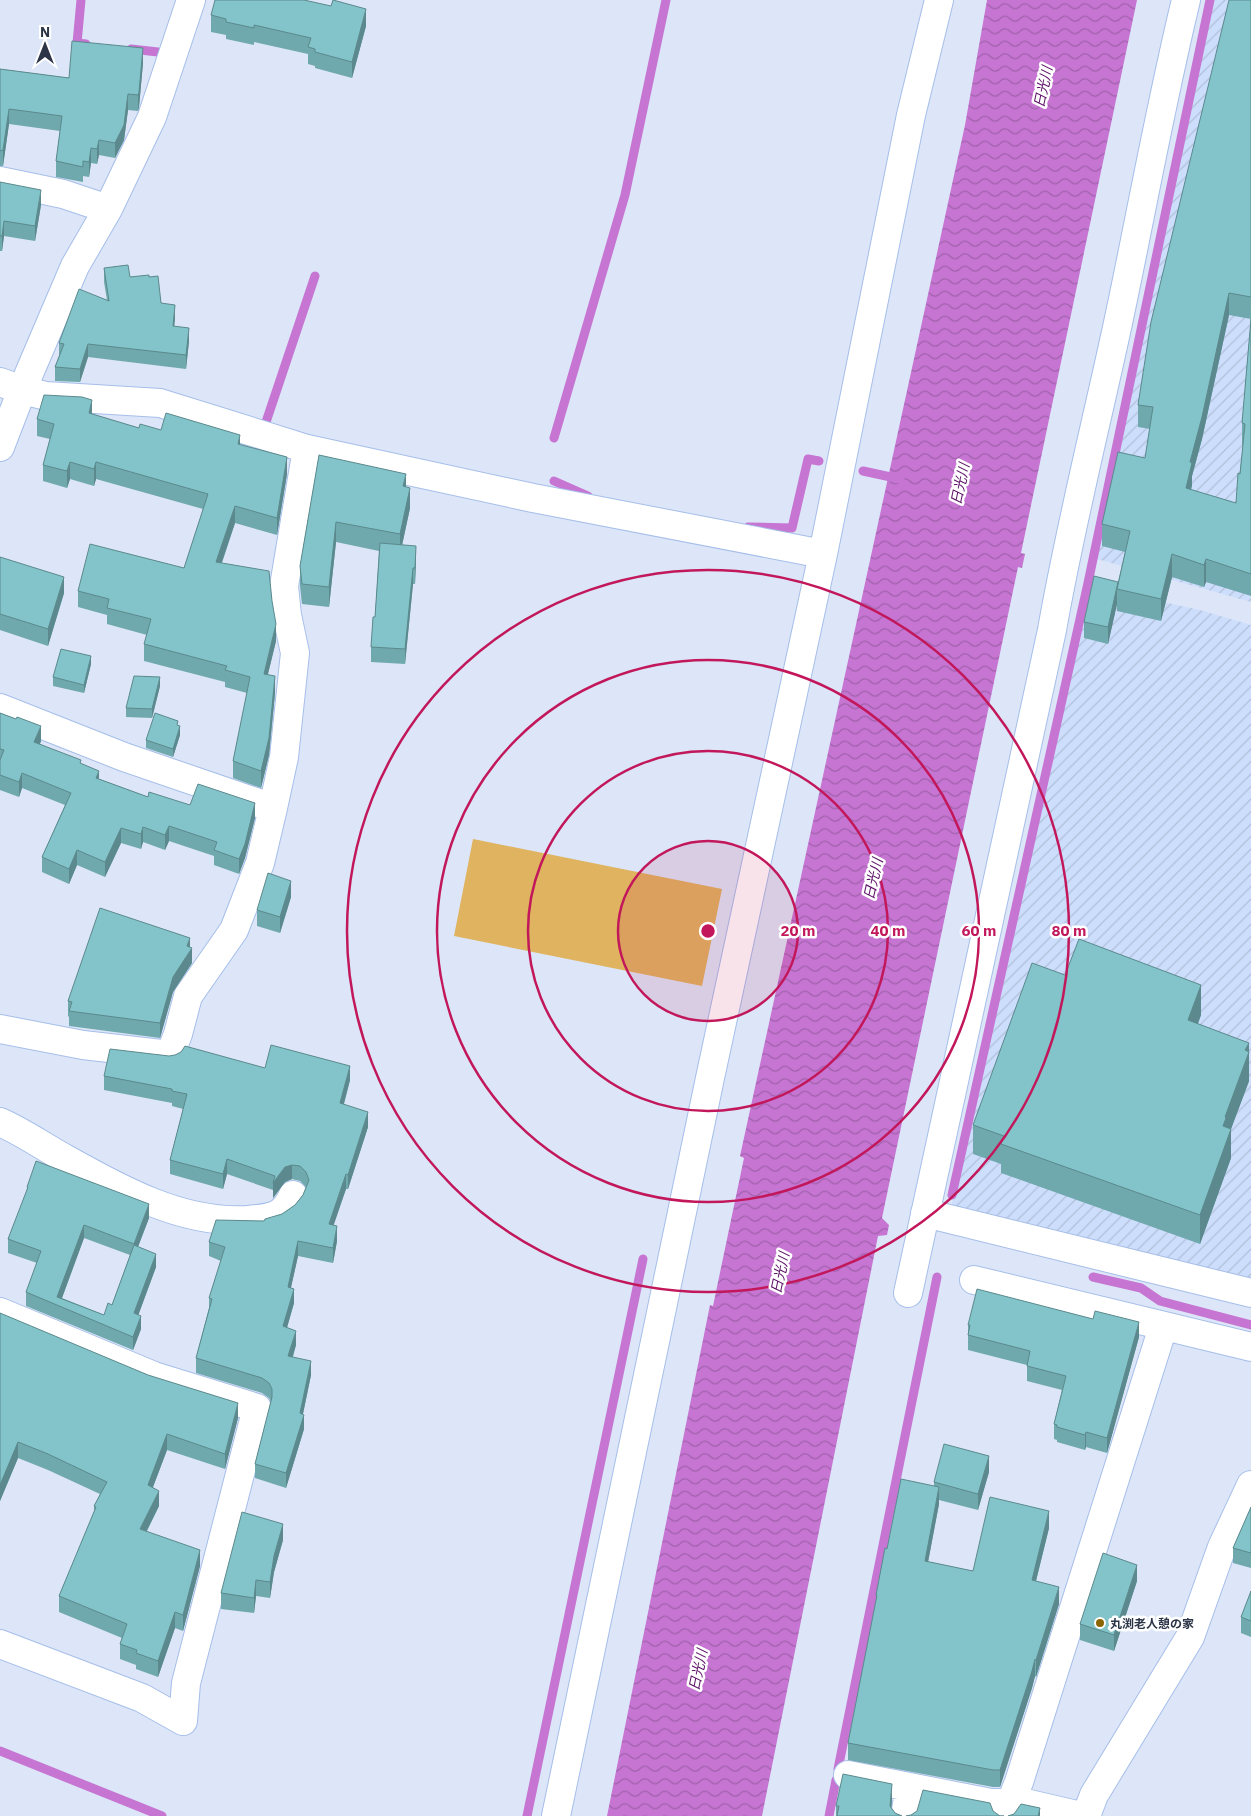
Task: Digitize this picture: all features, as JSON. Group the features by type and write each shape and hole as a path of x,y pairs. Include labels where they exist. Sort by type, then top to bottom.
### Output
{"street":[{"path":"0,447 11,386 75,266 108,209 152,117 191,0"},
{"path":"556,1816 822,554 911,115 939,0"},
{"path":"908,1293 1052,630 1064,563 1118,322 1168,71 1186,0"},
{"path":"0,181 63,194 108,209"},
{"path":"11,386 46,396 160,403 307,449 533,498 822,554"},
{"path":"0,1029 83,1045 170,1055 178,1034 188,996 234,930 260,863 273,808 284,757 295,653 287,616 284,586 307,449"},
{"path":"0,708 124,757 273,808"},
{"path":"0,1122 137,1196 198,1216 234,1221 271,1218 288,1207 293,1195"},
{"path":"925,1213 1251,1293"},
{"path":"974,1280 1251,1347"},
{"path":"0,1312 154,1376 257,1408 186,1683 183,1720 142,1698 0,1644"},
{"path":"1008,1810 1019,1782 1163,1327"},
{"path":"1086,1816 1094,1794 1190,1638 1222,1547 1251,1485"},
{"path":"848,1774 991,1802 1008,1810 1025,1803 1081,1816"},
{"path":"904,1816 910,1787"}],"shaded area":[{"path":"1214,0 1251,0 1251,602 1097,559"},
{"path":"1089,586 1200,610 1251,625 1251,1286 950,1212"},
{"path":"473,839 722,889 702,986 454,936"}],"water":[{"name":"日光川","path":"987,0 1137,0 1021,553 1025,554 1022,568 1018,567 882,1218 889,1225 887,1235 878,1236 762,1816 607,1816 710,1305 713,1306 744,1158 740,1156 965,125"}],"building":[{"path":"215,0 304,0 331,6 333,0 366,9 352,62 315,52 315,49 308,47 311,38 254,25 254,28 226,22 226,19 211,15"},
{"path":"1229,0 1251,0 1251,297 1229,293 1202,417 1190,462 1192,463 1186,488 1236,503 1245,424 1242,423 1251,319 1251,574 1206,559 1204,565 1172,554 1161,599 1117,589 1130,531 1102,524 1118,452 1145,458 1153,407 1138,405 1151,322"},
{"path":"72,41 143,48 139,92 138,95 128,94 124,125 115,143 99,140 97,149 91,148 89,162 83,161 83,167 56,161 62,116 9,109 3,150 0,151 0,69 69,78"},
{"path":"0,182 41,190 35,226 4,221 2,236 0,236"},
{"path":"128,265 130,277 158,276 161,303 175,305 173,326 189,328 186,355 88,344 80,369 55,367 64,344 59,343 79,289 109,301 104,268"},
{"path":"44,395 82,397 92,400 89,413 139,428 140,424 161,430 166,413 240,435 238,444 287,457 277,518 235,506 216,562 269,571 276,624 264,674 275,676 269,738 261,771 233,761 250,677 225,670 227,666 144,644 151,619 107,608 109,599 78,591 90,544 184,568 208,494 96,462 94,469 70,462 67,471 43,465 54,424 37,419"},
{"path":"319,455 406,474 403,486 410,488 400,534 336,522 329,587 302,584 300,566"},
{"path":"380,543 416,546 405,649 371,647"},
{"path":"0,557 64,577 48,629 0,614"},
{"path":"1094,576 1118,582 1108,627 1084,622"},
{"path":"61,649 91,656 84,685 53,677"},
{"path":"134,676 160,677 152,709 126,708"},
{"path":"0,713 41,726 34,742 81,760 80,763 99,771 96,778 148,797 149,792 190,805 198,784 255,803 245,844 239,859 214,850 217,842 169,826 165,835 143,827 141,834 121,828 105,862 77,850 69,869 42,857 71,793 22,773 19,782 0,775 0,760 4,750 0,749"},
{"path":"155,713 178,721 177,725 180,726 173,749 146,740"},
{"path":"268,873 291,881 280,917 257,910"},
{"path":"100,908 190,938 187,946 192,948 173,977 160,1023 69,1011 72,1002 68,1001"},
{"path":"1079,939 1201,985 1188,1020 1249,1043 1245,1050 1249,1052 1223,1126 1231,1129 1200,1215 1001,1144 1004,1136 973,1125 1032,963 1065,975"},
{"path":"271,1045 350,1066 340,1103 368,1112 348,1175 346,1174 329,1224 337,1226 333,1248 298,1241 288,1287 294,1289 283,1326 296,1331 288,1356 311,1361 300,1413 304,1415 286,1473 255,1464 272,1397 272,1389 269,1383 262,1378 196,1358 212,1299 209,1298 225,1247 209,1242 216,1220 264,1221 265,1219 282,1214 295,1205 303,1195 309,1180 306,1172 300,1166 292,1165 285,1167 273,1183 275,1176 227,1159 223,1174 170,1160 187,1094 172,1091 172,1089 104,1076 110,1049 169,1056 181,1052 185,1046 265,1068"},
{"path":"36,1161 149,1204 134,1244 84,1225 57,1297 104,1315 108,1303 112,1305 134,1245 156,1254 134,1313 141,1316 133,1337 26,1292 41,1251 8,1239"},
{"path":"977,1289 1093,1319 1095,1311 1139,1322 1107,1438 1086,1432 1085,1435 1057,1427 1054,1424 1066,1376 1027,1366 1030,1351 968,1335 970,1325 968,1325"},
{"path":"0,1313 148,1375 238,1403 225,1454 167,1434 148,1485 159,1491 140,1529 200,1550 183,1615 175,1612 158,1661 136,1653 137,1650 120,1644 127,1624 59,1596 96,1507 94,1506 107,1482 18,1442 0,1485"},
{"path":"944,1444 989,1456 978,1494 934,1482"},
{"path":"901,1479 939,1487 925,1561 973,1571 990,1497 1049,1511 1032,1580 1059,1587 1000,1770 848,1743 885,1548 887,1549"},
{"path":"1251,1507 1251,1553 1233,1548"},
{"path":"242,1512 283,1524 274,1556 270,1582 256,1580 254,1598 221,1593"},
{"path":"1103,1553 1137,1565 1114,1635 1080,1624"},
{"path":"1251,1591 1251,1621 1241,1617"},
{"path":"843,1774 892,1784 890,1806 895,1813 902,1816 837,1816 839,1806 836,1806"},
{"path":"923,1790 990,1803 993,1811 1000,1816 906,1816 917,1811"},
{"path":"1021,1804 1040,1808 1038,1816 1008,1816 1014,1814"}],"waterway":[{"path":"81,0 77,43 86,44"},
{"path":"554,438 625,195 666,0"},
{"path":"952,1195 1088,583 1210,0"},
{"path":"131,49 158,52"},
{"path":"266,422 315,276"},
{"path":"748,527 792,528 808,459 819,461"},
{"path":"863,471 900,479"},
{"path":"554,481 588,496"},
{"path":"527,1816 643,1259"},
{"path":"838,1769 937,1277"},
{"path":"1093,1277 1141,1288 1160,1301 1251,1325"},
{"path":"0,1751 162,1816"},
{"path":"829,1816 836,1780"}],"place":[{"name":"丸渕老人憩の家","path":"1100,1623"}]}
